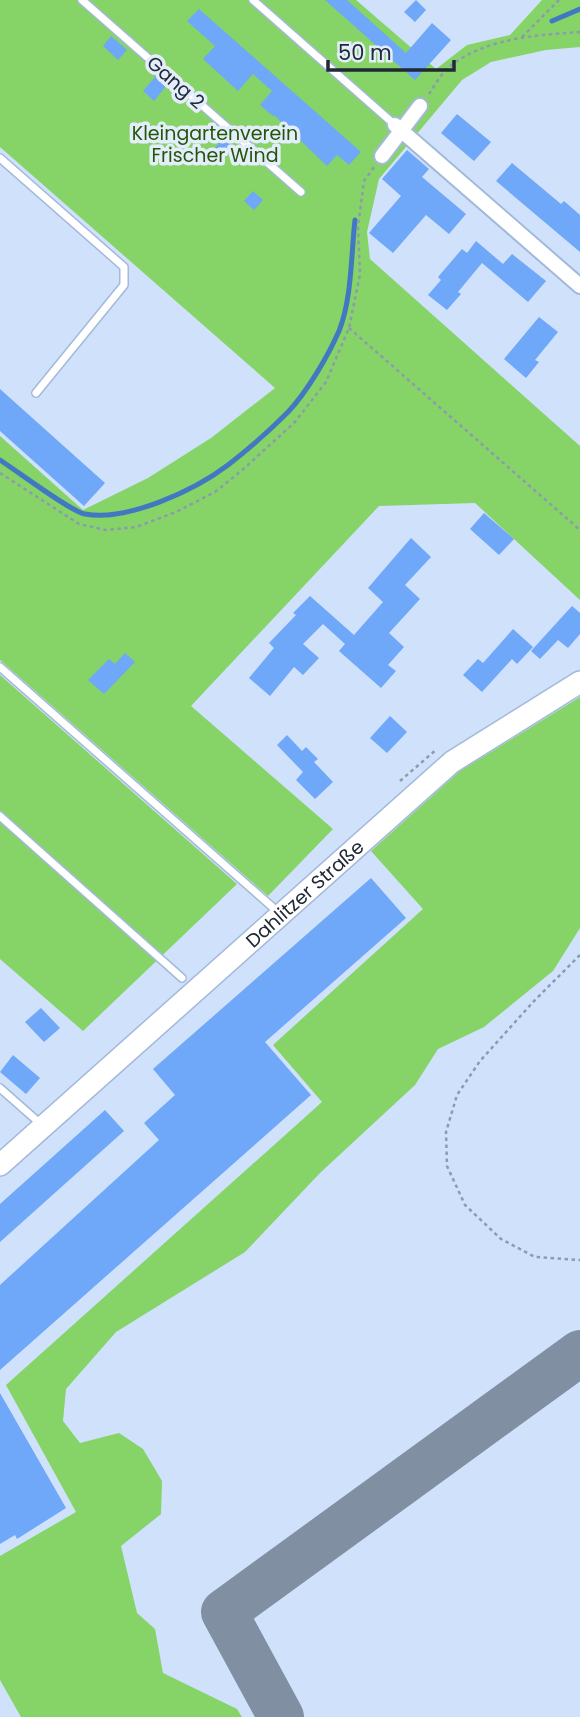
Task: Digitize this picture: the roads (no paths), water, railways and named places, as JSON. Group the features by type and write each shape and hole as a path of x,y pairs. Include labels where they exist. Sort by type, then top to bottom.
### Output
{"street":[{"path":"382,156 399,128 420,106"},
{"path":"399,128 580,286"},
{"name":"Dahlitzer Straße","path":"0,1165 452,762 580,682"}],"lane":[{"name":"Gang 2","path":"82,0 301,192"},
{"path":"253,0 399,128"},
{"path":"0,158 124,267 124,285 36,393"},
{"path":"0,667 280,914"},
{"path":"0,816 182,978"},
{"path":"0,1088 44,1126"}],"waterway":[{"path":"552,21 580,9"},
{"path":"0,460 56,499 85,514 102,515 140,509 179,494 214,475 288,412 323,362 339,331 346,305 355,220"}],"park label":[{"name":"Kleingartenverein Frischer Wind","path":"215,144"}]}
